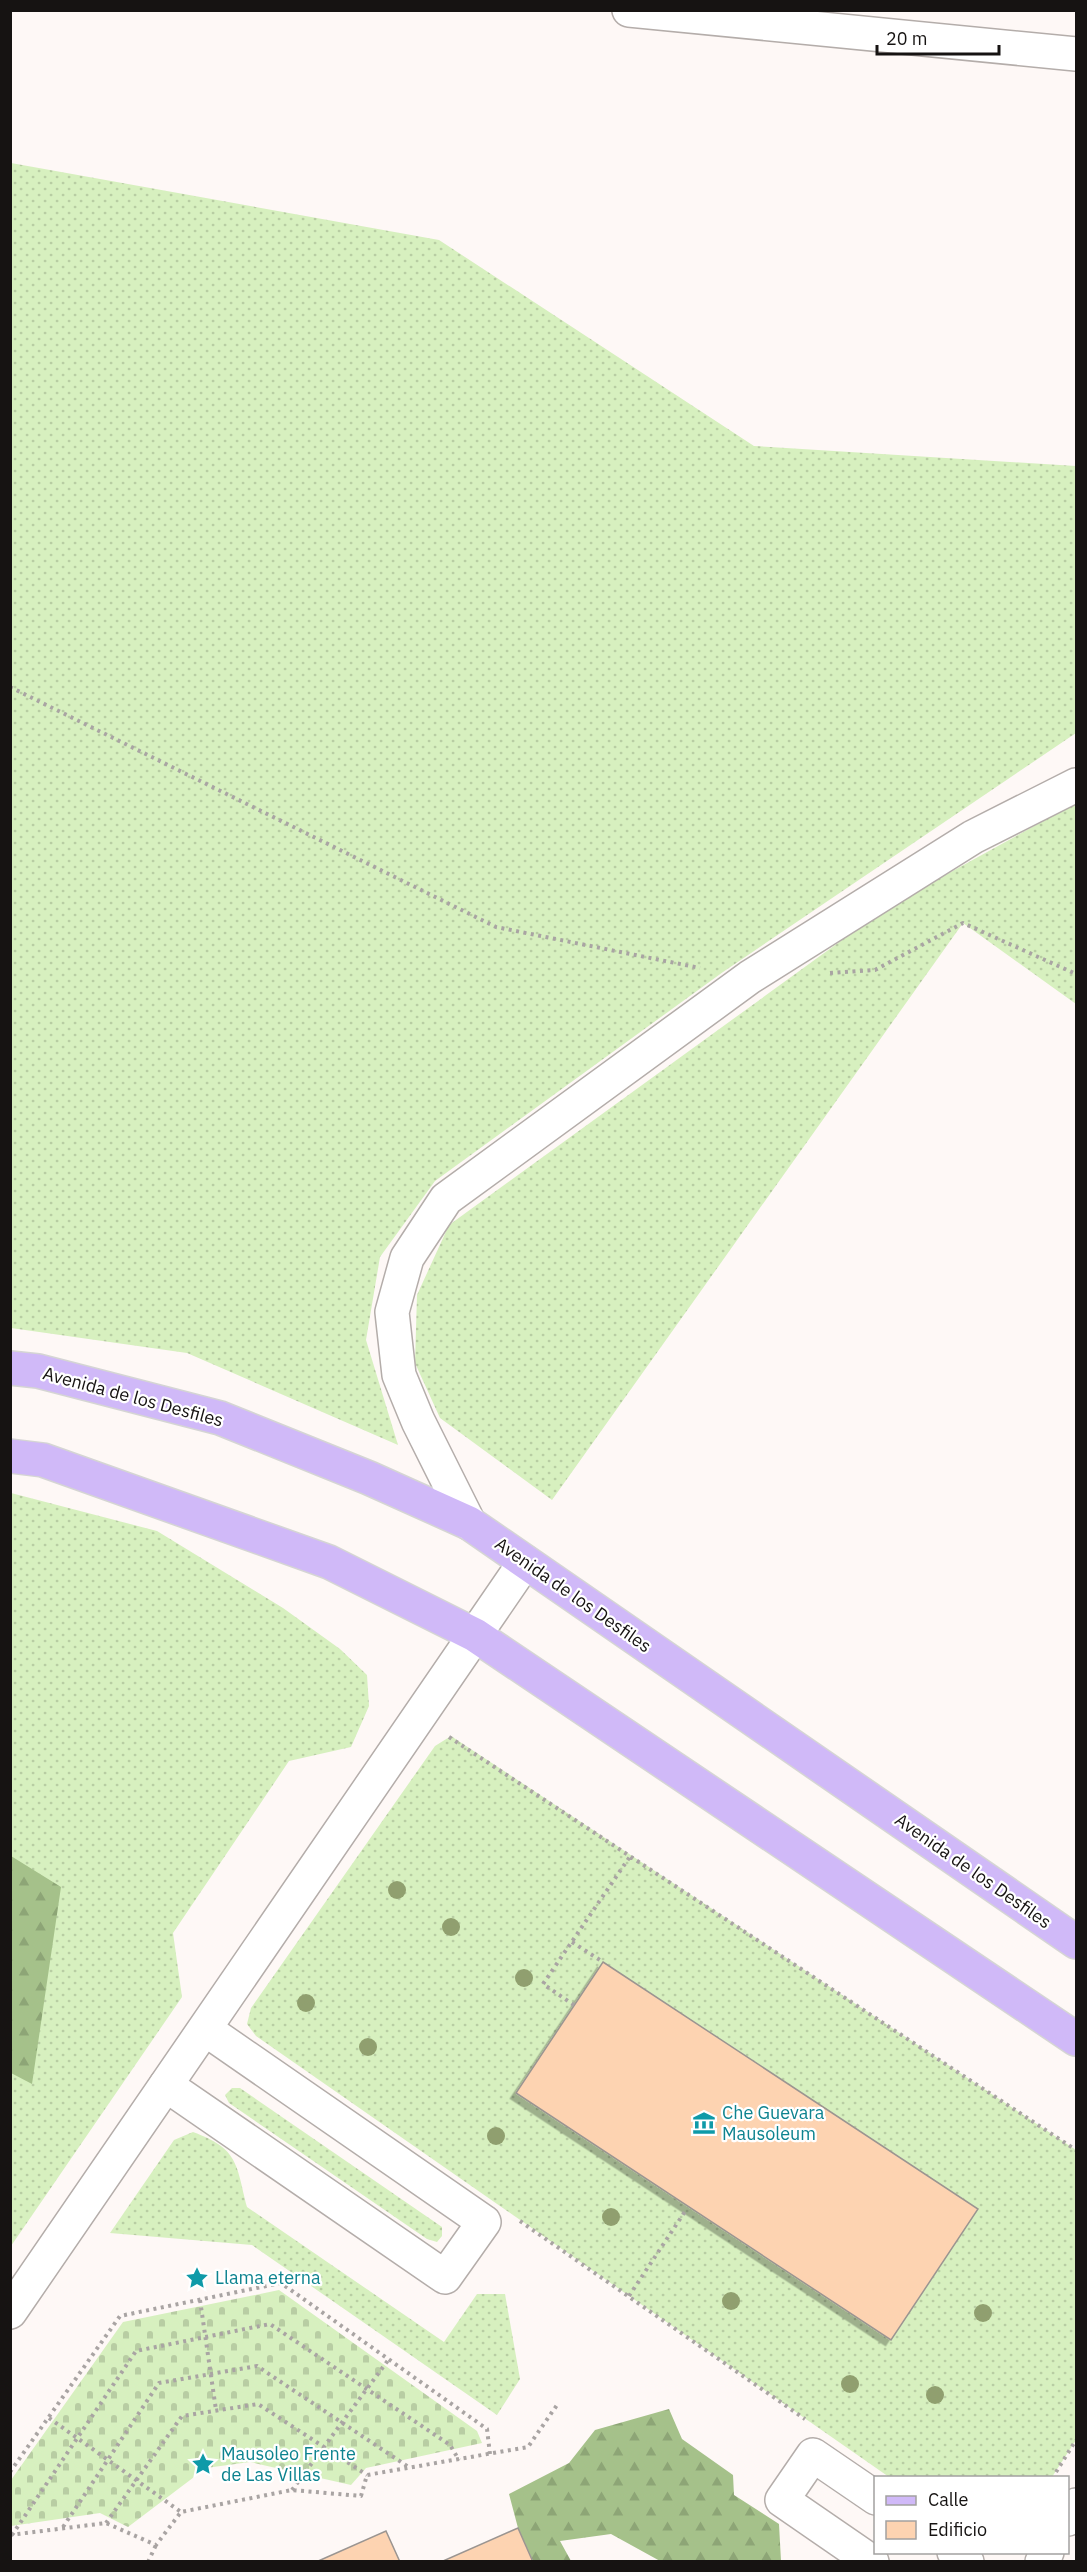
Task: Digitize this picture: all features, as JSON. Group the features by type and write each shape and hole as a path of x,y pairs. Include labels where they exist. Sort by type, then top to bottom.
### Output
{"main road":[{"name":"Avenida de los Desfiles","path":"10,1368 38,1371 220,1418 369,1478 469,1523 1077,1942"},
{"path":"10,1456 43,1460 329,1562 475,1635 1077,2039"}],"street":[{"path":"629,10 1077,54"},
{"path":"469,1523 418,1421 399,1375 392,1312 407,1258 446,1199 750,977 973,837 1077,785"},
{"path":"10,2312 525,1562"},
{"path":"166,2085 445,2277 484,2222 205,2029"},
{"path":"872,2562 782,2500 813,2455 874,2497"}],"path":[{"path":"10,687 496,927 750,977"},
{"path":"818,973 875,970 963,923 1077,974"},
{"path":"443,1741 451,1736 1077,2150"},
{"path":"574,2005 543,1984 631,1856"},
{"path":"572,1942 603,1962"},
{"path":"628,2296 686,2210"},
{"path":"513,2215 807,2421"},
{"path":"10,2472 120,2316 280,2283 487,2429 490,2454"},
{"path":"200,2300 216,2410"},
{"path":"11,2535 136,2351 270,2324 450,2445 459,2460"},
{"path":"292,2490 389,2359"},
{"path":"63,2528 159,2383 210,2374 257,2366 410,2468"},
{"path":"106,2523 182,2416 258,2404 367,2475 528,2447 557,2404"},
{"path":"49,2418 181,2512"},
{"path":"1053,2476 1077,2440"},
{"path":"147,2562 181,2512 292,2490 361,2496 367,2475"},
{"path":"11,2535 106,2523 156,2546"}],"green space":[{"path":"11,163 439,240 754,446 1076,466 1076,733 723,972 435,1181 380,1257 366,1340 398,1445 187,1353 11,1328"},
{"path":"1076,803 1076,1004 963,923 552,1500 440,1418 415,1363 417,1295 449,1225 889,906"},
{"path":"11,1493 157,1531 283,1608 340,1649 367,1675 369,1706 351,1747 289,1761 173,1933 182,1997 11,2246"},
{"path":"451,1736 1076,2150 1076,2440 1053,2476 888,2476 256,2036 247,2024 251,2008 435,1746"},
{"path":"11,1856 61,1887 32,2084 11,2073"},
{"path":"232,2088 240,2088 442,2227 442,2236 437,2242 427,2239 229,2103 225,2095"},
{"path":"193,2132 219,2145 233,2160 247,2207 444,2342 477,2294 505,2294 520,2379 497,2415 252,2245 110,2233 174,2140"},
{"path":"279,2290 477,2431 482,2443 366,2468 351,2485 250,2462 206,2468 128,2527 100,2513 11,2526 11,2480 123,2322"},
{"path":"669,2409 682,2439 733,2475 734,2495 779,2524 781,2561 660,2561 611,2534 560,2541 571,2561 533,2561 518,2528 509,2494 569,2463 595,2430"}],"building":[{"name":"Che Guevara Mausoleum","path":"603,1962 978,2209 891,2340 516,2093"},
{"path":"518,2528 533,2562 443,2562 443,2561"},
{"path":"386,2531 400,2562 316,2562"}],"place":[{"name":"Che Guevara Mausoleum","path":"704,2123"},
{"name":"Llama eterna","path":"197,2278"},
{"name":"Mausoleo Frente de Las Villas","path":"203,2464"}]}
